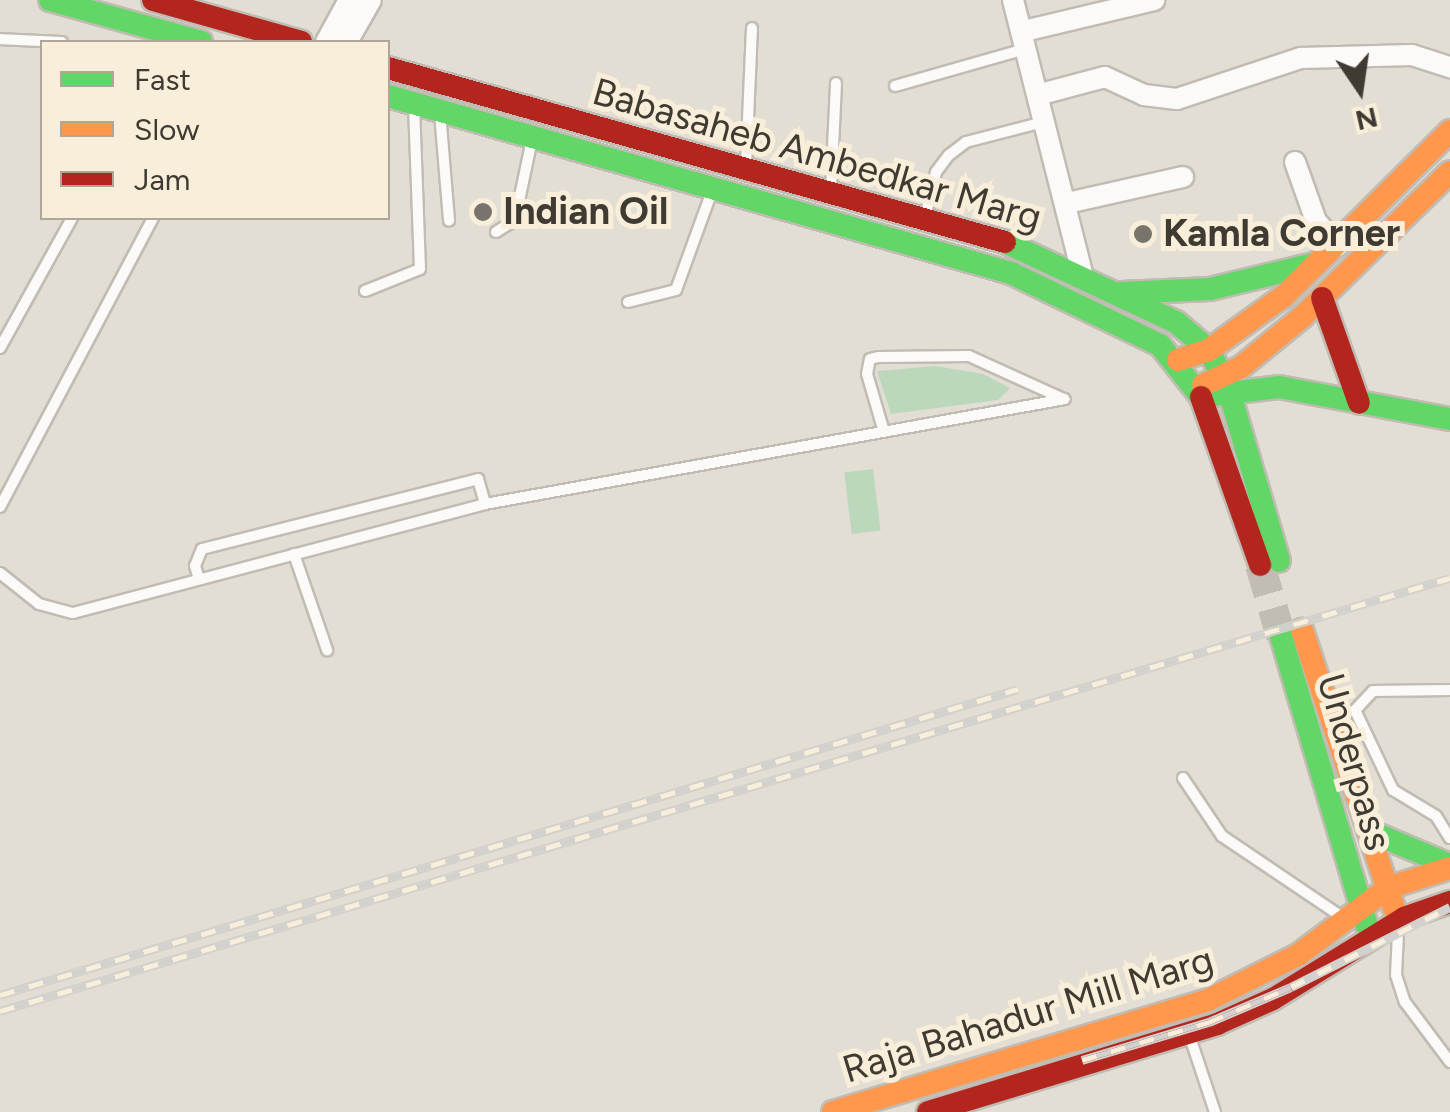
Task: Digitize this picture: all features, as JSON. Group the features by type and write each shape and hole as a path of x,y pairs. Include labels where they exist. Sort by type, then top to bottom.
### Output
{"main road":[{"path":"50,0 194,40"},
{"path":"153,0 294,40"},
{"name":"Babasaheb Ambedkar Marg","path":"390,69 1022,248 1082,272 1176,322 1209,350"},
{"name":"Babasaheb Ambedkar Marg","path":"390,97 1010,273 1071,297 1178,360 1203,401"},
{"path":"1178,360 1209,350 1329,254 1450,131"},
{"path":"1209,350 1231,379 1236,421 1270,563 1203,401 1231,379 1322,298 1450,172"},
{"path":"1121,293 1226,286 1329,254"},
{"path":"1322,298 1359,404"},
{"path":"1231,379 1450,420"},
{"path":"1236,421 1258,401 1309,394"},
{"name":"Underpass","path":"1371,939 1353,912 1292,633 1369,830 1398,922"},
{"path":"1369,830 1450,866"},
{"name":"Raja Bahadur Mill Marg","path":"833,1112 1208,1000 1274,969 1388,888 1450,866"},
{"name":"Raja Bahadur Mill Marg","path":"928,1112 1189,1034 1273,999 1398,922 1450,902"}],"street":[{"path":"327,40 349,0"},
{"path":"348,40 371,0"},
{"path":"1014,0 1048,121 1082,272"},
{"path":"1026,40 1154,0"},
{"path":"1041,94 1106,76 1144,95 1177,99 1301,58 1412,55 1450,67"},
{"path":"1295,162 1329,254"},
{"path":"1067,203 1183,177"}],"lane":[{"path":"746,171 752,28"},
{"path":"0,39 40,41"},
{"path":"895,86 1026,40"},
{"path":"831,196 836,83"},
{"path":"365,291 420,269 414,104"},
{"path":"440,112 449,222"},
{"path":"924,223 936,172 949,155 966,142 1048,121"},
{"path":"496,232 515,220 532,138"},
{"path":"628,302 676,290 712,190"},
{"path":"0,348 71,220"},
{"path":"0,507 152,220"},
{"path":"0,573 38,604 73,612 484,504 920,426 1065,399 968,356 879,357 870,360 867,374 884,432"},
{"path":"199,579 195,566 202,549 478,478 484,504"},
{"path":"294,554 328,650"},
{"path":"1450,690 1373,690 1355,710 1380,773 1393,790 1436,816 1450,838"},
{"path":"1182,778 1222,836 1353,912"},
{"path":"1398,922 1396,975 1405,1002 1450,1062"},
{"path":"1189,1034 1214,1112"}],"green space":[{"path":"935,366 983,374 1010,388 998,400 891,414 877,371"},
{"path":"873,469 881,531 852,534 844,473"}],"tunnel":[{"path":"1260,565 1281,636"}],"railway":[{"path":"0,1011 1450,578"},
{"path":"0,995 1018,689"},
{"path":"1082,1060 1209,1022 1291,987 1450,907"}],"traffic: fast":[{"path":"50,0 194,40"},
{"path":"390,97 1011,273 1160,345 1201,397"},
{"path":"1005,242 1176,322 1209,350 1229,391 1279,561"},
{"path":"1121,293 1210,289 1314,264"},
{"path":"1212,395 1279,387 1450,419"},
{"path":"1281,636 1367,926"},
{"path":"1369,831 1450,865"}],"traffic: slow":[{"path":"1178,360 1209,350 1284,296 1450,131"},
{"path":"1203,385 1241,367 1302,317 1450,172"},
{"path":"1302,630 1394,908"},
{"path":"833,1112 1208,1000 1298,955 1388,888 1450,868"}],"traffic: jam":[{"path":"153,0 294,40"},
{"path":"390,69 1005,242"},
{"path":"1322,298 1359,403"},
{"path":"1201,397 1260,565"},
{"path":"928,1112 1217,1024 1273,999 1404,918 1450,902"}],"place":[{"name":"Indian Oil","path":"483,212"},
{"name":"Kamla Corner","path":"1143,234"}]}
